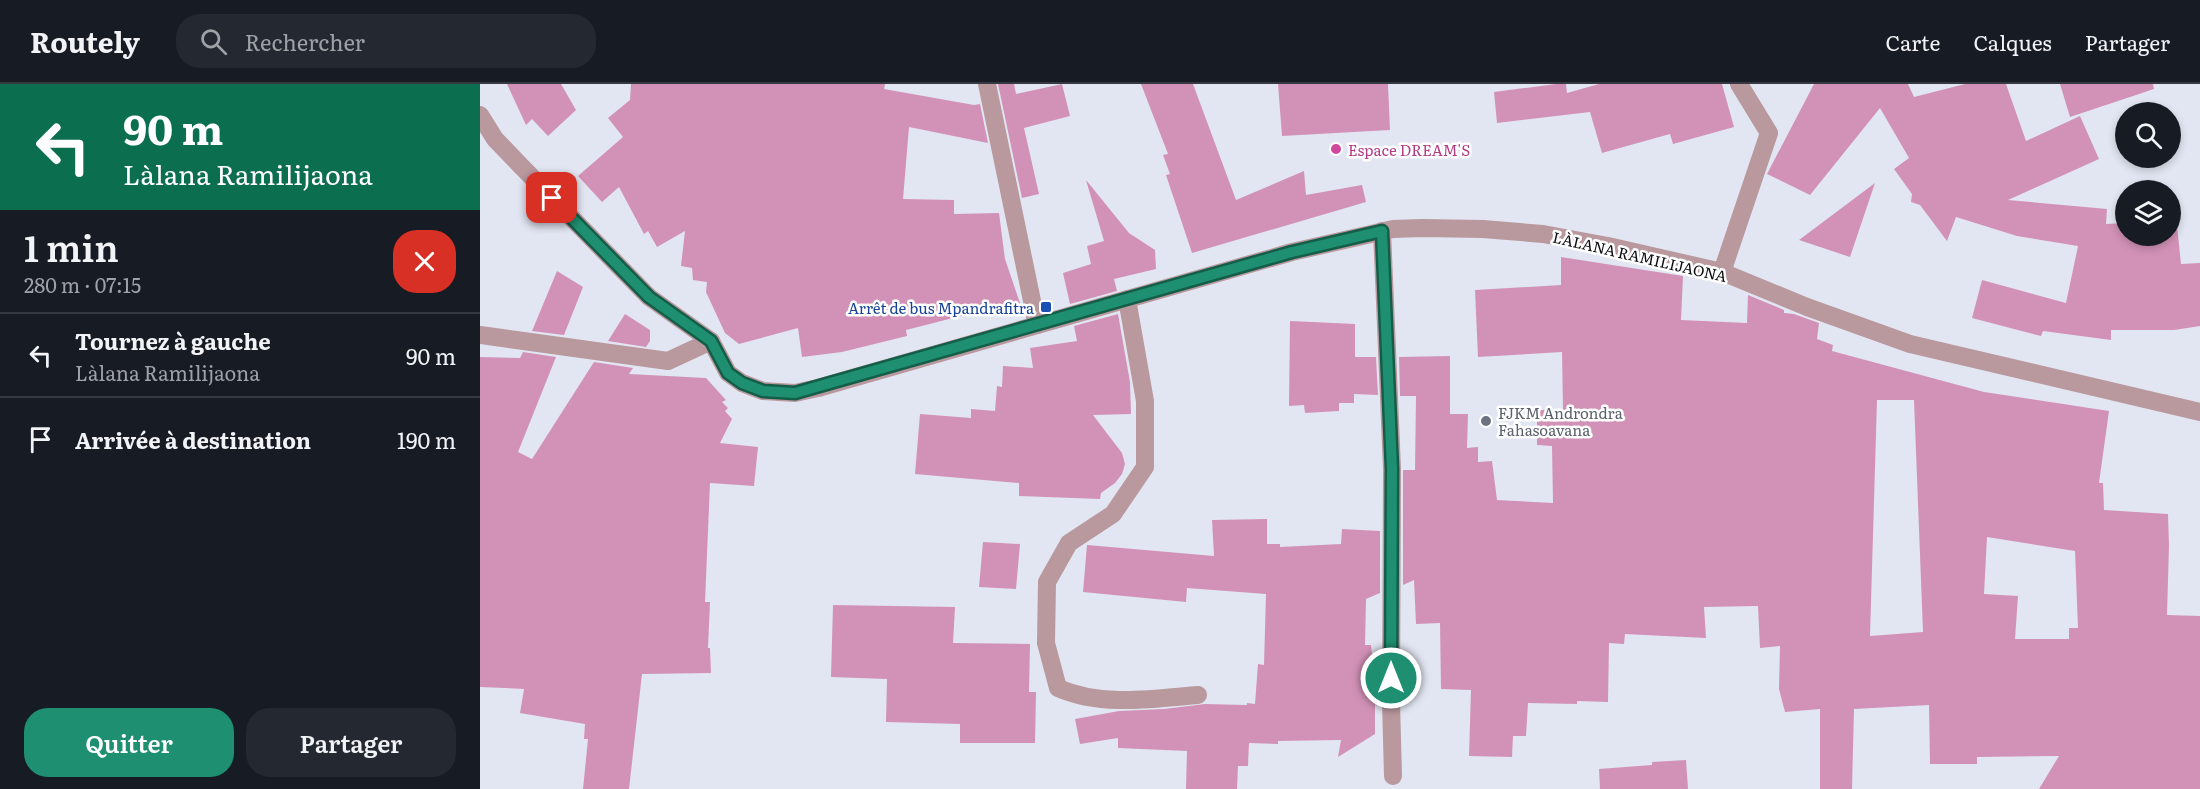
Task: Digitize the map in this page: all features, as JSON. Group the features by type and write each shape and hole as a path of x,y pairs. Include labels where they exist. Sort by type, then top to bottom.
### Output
{"street":[{"path":"987,84 1037,325"},
{"path":"1722,272 1770,133 1739,84"},
{"name":"LÀLANA RAMILIJAONA","path":"480,115 495,139 649,297 711,341 728,373 742,383 763,391 795,393 1292,252 1382,231 1422,228 1483,229 1543,234 1722,272 1807,307 1910,344 2200,412"},
{"path":"1382,231 1392,469 1393,776"},
{"path":"1126,299 1145,401 1144,467 1113,514 1069,543 1047,582 1046,643 1058,688 1078,697 1141,700 1198,695"},
{"path":"480,335 668,361 711,341"}],"building":[{"path":"507,84 561,84 576,110 548,136 532,119 526,125"},
{"path":"631,84 885,84 884,89 974,105 980,104 988,143 909,127 903,199 954,200 954,214 999,213 1005,259 1020,303 999,310 988,309 906,330 907,336 842,352 802,357 798,328 739,344 725,333 706,292 707,282 693,280 692,268 681,266 685,231 657,247 648,231 644,234 619,187 602,202 578,176 623,137 608,118 630,100"},
{"path":"998,84 1014,84 1016,94 1062,84 1070,116 1024,128 1039,194 1022,198"},
{"path":"1141,84 1193,84 1236,200 1304,171 1306,195 1362,185 1366,202 1192,253 1166,175 1170,174 1163,155 1168,154"},
{"path":"1278,84 1388,84 1390,130 1282,136"},
{"path":"1566,84 1567,93 1599,84 1722,84 1734,127 1673,144 1670,134 1602,153 1590,112 1497,123 1494,92"},
{"path":"1814,84 1908,84 1914,97 1965,84 2006,84 2026,141 2080,116 2099,159 2008,200 2107,209 2106,224 2115,224 2115,246 2179,246 2181,264 2200,263 2200,326 2174,330 2111,330 2111,340 2043,331 2041,336 1972,318 1982,280 2066,303 2078,246 2017,236 1956,217 1947,241 1920,205 1911,202 1912,194 1894,169 1909,158 1880,108 1810,195 1767,174"},
{"path":"2060,84 2153,84 2154,89 2070,117"},
{"path":"1086,180 1129,233 1155,250 1156,269 1114,279 1117,291 1070,304 1063,273 1091,264 1087,246 1104,241"},
{"path":"1875,183 1850,257 1799,240"},
{"path":"1561,257 1683,276 1681,320 1747,323 1748,295 1784,310 1784,313 1819,323 1817,339 1833,345 1832,351 1984,392 2109,411 2099,483 2103,483 2104,510 2168,514 2167,615 2200,616 2200,789 2039,789 2059,756 1977,757 1977,764 1930,764 1929,705 1854,709 1852,789 1820,789 1820,709 1785,712 1779,689 1780,646 1760,648 1758,606 1704,607 1706,638 1625,634 1624,644 1609,643 1608,702 1528,703 1526,736 1513,736 1512,757 1469,756 1471,690 1441,689 1440,623 1416,624 1414,580 1403,585 1403,470 1415,470 1416,396 1400,396 1399,357 1450,356 1450,414 1468,414 1467,448 1478,447 1478,462 1492,461 1497,500 1553,503 1552,446 1537,445 1537,410 1563,410 1562,352 1478,357 1475,290 1561,285","holes":["1877,400 1914,400 1923,632 1870,636","1987,537 2075,551 2078,628 2069,628 2069,639 2015,639 2018,596 1984,594"]},
{"path":"557,271 583,287 564,335 532,331"},
{"path":"625,314 650,330 650,341 646,347 608,341"},
{"path":"1118,314 1130,382 1131,414 1093,415 1122,453 1125,464 1122,474 1115,483 1101,493 1100,499 1019,496 1019,483 915,474 920,414 971,418 971,409 995,411 997,386 1002,387 1003,366 1033,368 1030,348 1077,341 1074,326"},
{"path":"1290,321 1355,324 1355,357 1376,357 1378,395 1354,394 1354,403 1339,403 1339,411 1305,413 1304,405 1289,406"},
{"path":"523,352 556,357 518,452 532,459 594,362 633,368 629,374 706,378 726,400 722,402 728,408 725,411 732,419 720,443 758,447 754,486 710,483 705,602 710,602 708,648 710,648 711,673 642,674 629,789 583,789 588,739 584,739 585,724 520,713 524,689 480,687 480,357 520,358"},
{"path":"1267,519 1267,544 1280,544 1280,547 1341,544 1342,529 1380,531 1380,593 1366,599 1365,645 1371,645 1377,703 1375,703 1375,734 1338,757 1341,740 1278,741 1278,744 1249,743 1248,766 1238,766 1237,789 1186,789 1187,751 1118,748 1118,738 1080,744 1075,719 1119,711 1205,704 1255,704 1258,664 1264,665 1266,594 1187,588 1186,602 1083,592 1087,545 1214,556 1212,520"},
{"path":"983,542 1020,544 1016,589 979,587"},
{"path":"833,605 955,607 953,643 1030,644 1029,692 1036,692 1035,743 960,743 960,724 886,722 887,679 831,677"},
{"path":"1686,760 1688,789 1600,789 1599,769"}],"place":[{"name":"Espace DREAM'S","path":"1336,149"},
{"name":"Arrêt de bus Mpandrafitra","path":"1046,307"},
{"name":"FJKM Androndra Fahasoavana","path":"1486,421"}],"route":[{"path":"552,198 649,297 711,341 728,373 742,383 763,391 778,393 795,393 818,388 1292,252 1382,231 1392,469 1391,678"}]}
